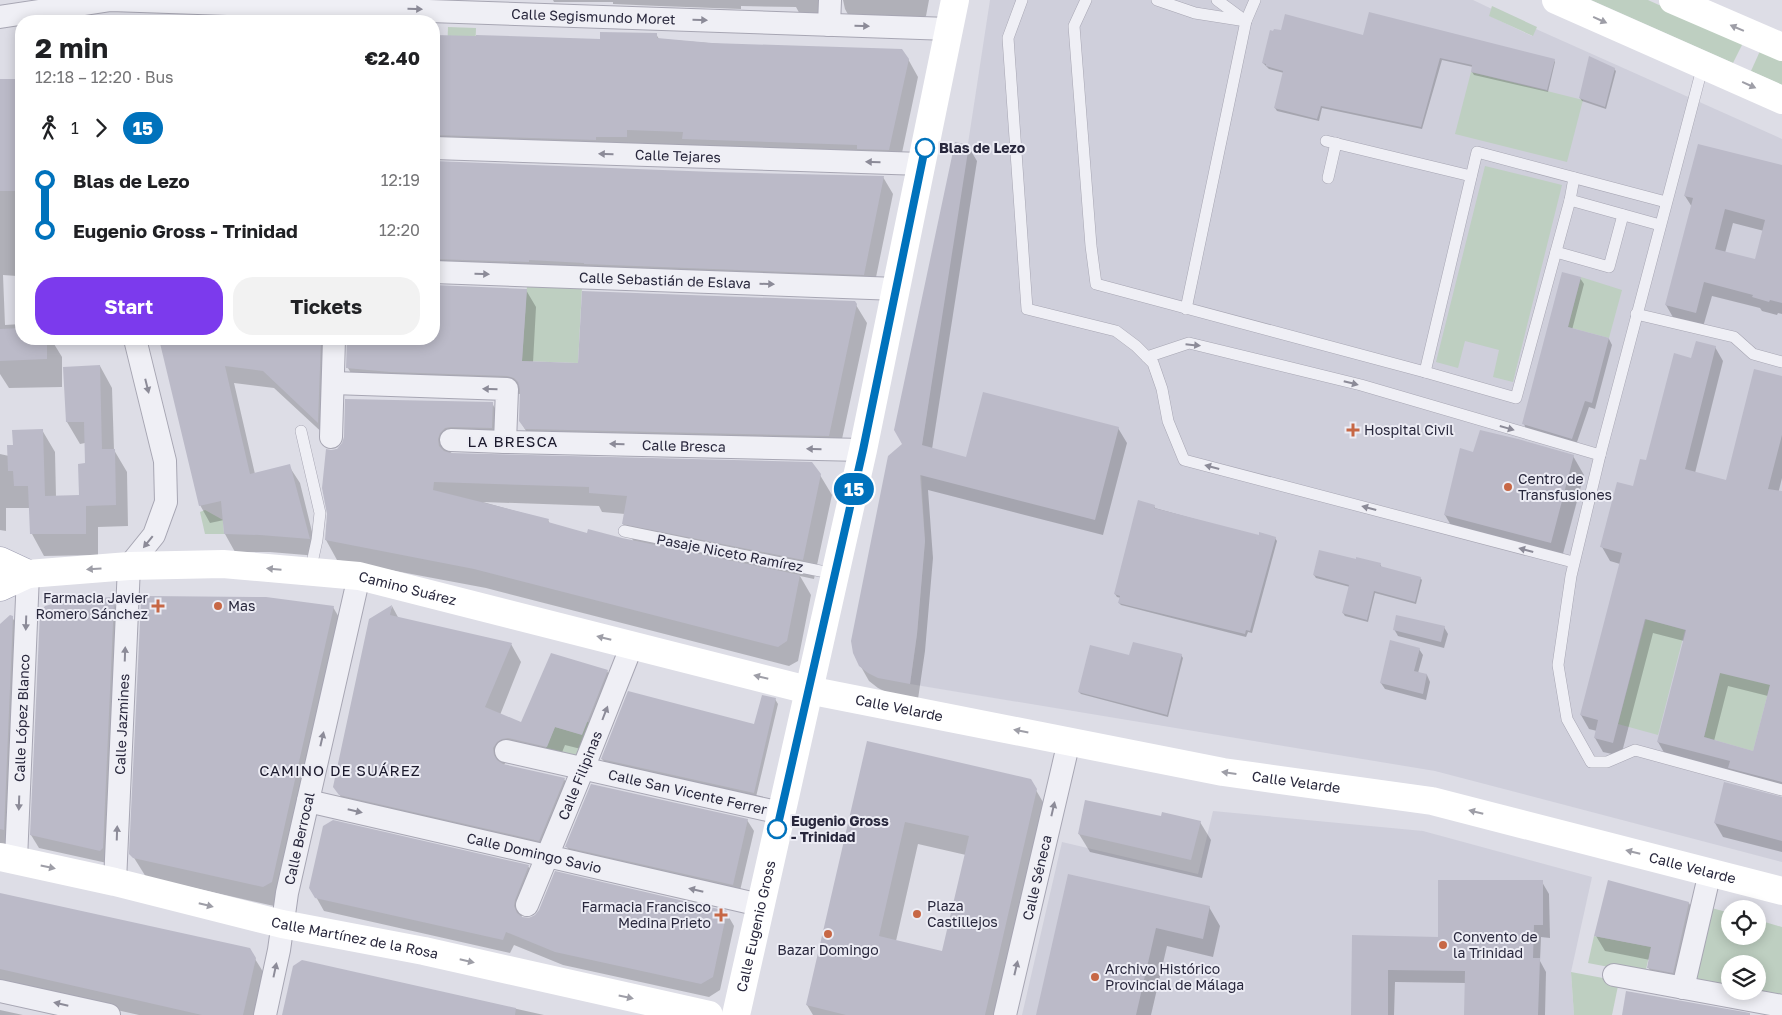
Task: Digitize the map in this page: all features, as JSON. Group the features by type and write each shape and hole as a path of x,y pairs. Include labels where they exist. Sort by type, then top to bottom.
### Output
{"main road":[{"name":"Calle Eugenio Gross","path":"736,1015 863,450 955,0"},
{"path":"1556,0 1782,100"},
{"path":"1673,0 1782,47"},
{"name":"Camino Suárez","path":"0,562 28,574 129,566 222,564 359,576 808,690"},
{"path":"0,587 28,574"},
{"name":"Calle Velarde","path":"808,690 1223,772 1432,801 1782,891"},
{"name":"Calle Martínez de la Rosa","path":"8,858 115,882 282,924 424,951 709,1015"}],"street":[{"name":"Calle Segismundo Moret","path":"22,15 87,9 111,0 365,4 949,29"},
{"path":"830,0 830,25"},
{"name":"Calle Segismundo Moret","path":"0,17 15,16"},
{"name":"Calle Tejares","path":"440,148 922,164"},
{"name":"Calle Sebastián de Eslava","path":"440,272 897,288"},
{"path":"129,566 154,535 166,502 165,461 136,345"},
{"path":"331,437 334,345"},
{"path":"333,383 507,389 506,442"},
{"name":"Calle Bresca","path":"451,440 863,450"},
{"name":"Calle Jazmines","path":"115,882 129,566"},
{"name":"Calle López Blanco","path":"8,858 28,574"},
{"name":"Calle Berrocal","path":"264,1015 279,950 287,893 359,576"},
{"name":"Calle Filipinas","path":"527,905 632,645"},
{"name":"Calle Séneca","path":"1005,1015 1069,741"},
{"name":"Calle San Vicente Ferrer","path":"506,751 781,813"},
{"name":"Calle Domingo Savio","path":"308,801 760,905"},
{"path":"1684,988 1710,872"},
{"path":"1614,975 1782,1006"},
{"path":"0,991 109,1015"}],"lane":[{"path":"1022,0 1008,38 1027,309 1116,331 1136,346 1153,363 1162,389 1168,421 1184,460 1573,562"},
{"path":"1086,0 1074,26 1091,246 1096,284 1516,398 1570,200 1574,178"},
{"path":"1157,0 1195,12 1246,21"},
{"path":"1218,0 1246,21"},
{"path":"1186,309 1246,21 1255,0"},
{"path":"1703,65 1636,314 1573,562 1558,665 1567,719 1591,762 1607,762 1634,750 1782,790"},
{"path":"1328,178 1331,142 1471,176"},
{"path":"1425,372 1476,152 1666,202"},
{"path":"1570,200 1660,225"},
{"path":"1556,252 1609,267 1623,215"},
{"path":"1636,314 1734,337 1753,354 1782,362"},
{"path":"1147,357 1189,343 1361,386 1600,455"},
{"path":"301,431 320,513 317,540 310,572"},
{"name":"Pasaje Niceto Ramírez","path":"624,531 835,574"}],"shaded area":[{"name":"Hospital Civil","path":"990,0 1473,0 1492,9 1490,16 1532,36 1536,29 1782,139 1782,862 1435,771 910,684 917,634 925,541 920,457"},
{"path":"1213,811 1423,831 1592,877 1571,972 1574,1015 1022,1015 1062,842 1198,874"}],"green space":[{"path":"1591,0 1648,0 1743,43 1733,63"},
{"path":"1492,6 1537,27 1533,36 1489,16"},
{"path":"448,27 476,28 474,81 446,80"},
{"path":"1760,51 1782,61 1782,85 1751,71"},
{"path":"1471,72 1583,100 1567,162 1455,134"},
{"path":"1485,166 1562,185 1513,382 1493,377 1499,350 1465,341 1458,368 1436,362"},
{"path":"1581,277 1622,290 1609,338 1568,327"},
{"path":"527,285 582,288 578,363 522,361"},
{"path":"205,510 223,520 224,534 205,534 200,512"},
{"path":"1646,619 1685,630 1658,735 1618,724"},
{"path":"1728,641 1778,654 1753,751 1704,737"},
{"path":"584,721 592,723 579,758 545,750 555,727 580,734"},
{"path":"1708,907 1721,911 1721,945 1766,945 1766,922 1782,927 1782,992 1780,1000 1766,994 1766,955 1721,955 1721,988 1691,982"},
{"path":"1594,936 1651,947 1645,974 1588,963"},
{"path":"1571,972 1619,981 1612,1015 1574,1015"}],"building":[{"path":"1369,12 1555,59 1547,90 1471,72 1472,65 1440,58 1421,127 1321,106 1317,119 1274,108 1283,71 1262,63 1270,30 1281,30 1285,14 1363,35"},
{"path":"600,32 657,33 657,38 712,43 902,49 909,59 889,150 857,149 857,145 682,139 683,132 627,130 627,137 596,137 596,140 440,135 440,35 600,39"},
{"path":"1589,56 1615,68 1605,107 1579,98"},
{"path":"0,79 15,79 15,191 0,191"},
{"path":"955,142 969,145 922,445 966,457 983,392 1119,427 1095,520 920,475 925,541 917,634 910,684 878,678 868,673 859,666 853,653 851,641 888,456 902,444 894,430"},
{"path":"1698,144 1782,165 1782,303 1770,300 1769,302 1752,297 1753,295 1704,282 1696,313 1665,305 1693,198 1684,196","holes":["1725,209 1765,220 1755,259 1715,249"]},
{"path":"440,161 714,172 884,176 864,275 584,264 529,260 529,262 440,259"},
{"path":"1562,272 1581,277 1568,327 1609,338 1592,403 1585,401 1572,439 1522,424"},
{"path":"440,285 527,289 522,361 578,363 582,291 855,301 857,304 829,436 525,429 519,421 520,389 518,382 514,378 507,376 390,372 346,368 347,345 440,345"},
{"path":"15,328 15,345 47,345 47,359 0,361 0,329"},
{"path":"1696,341 1716,346 1685,469 1726,480 1754,369 1782,376 1782,435 1768,489 1782,491 1782,782 1728,768 1730,761 1657,742 1686,630 1645,619 1613,743 1594,738 1598,720 1580,715 1622,553 1600,547 1617,482 1633,486 1640,459 1646,460 1674,353 1691,358","holes":["1720,673 1770,685 1753,751 1704,737"]},
{"path":"160,345 321,345 318,423 263,371 225,366 250,474 290,464 310,539 224,534 221,501 199,506"},
{"path":"100,365 102,449 115,449 116,505 86,506 86,534 30,534 28,486 14,486 13,471 8,471 7,445 13,445 12,430 43,429 45,496 79,495 78,464 85,463 84,422 66,422 63,367"},
{"path":"345,399 493,402 492,428 451,427 445,428 440,433 438,439 439,446 444,451 451,453 812,462 821,474 803,560 622,524 627,496 589,493 589,487 434,482 433,490 549,519 548,522 587,533 588,529 622,538 800,575 787,641 778,647 474,569 325,540 327,514 322,488 326,449 337,449 342,443 344,437"},
{"name":"Centro de Transfusiones","path":"1480,430 1574,455 1551,543 1444,515 1460,448 1473,452"},
{"path":"1138,500 1155,505 1154,508 1259,535 1259,532 1276,537 1250,631 1246,630 1245,634 1118,603 1120,596 1114,594"},
{"path":"1319,550 1381,563 1380,566 1421,577 1415,602 1374,591 1367,620 1342,613 1349,585 1313,575"},
{"path":"146,596 266,597 334,606 272,882 263,887 133,858 129,854 141,601"},
{"path":"110,597 114,601 103,848 100,851 30,835 40,612 45,606 60,602"},
{"path":"392,605 390,615 512,643 485,707 521,722 551,653 608,670 582,735 555,727 547,747 508,738 497,742 493,748 497,760 503,764 565,778 539,841 339,795 333,787 369,619"},
{"path":"10,615 13,616 4,830 0,829 0,624"},
{"path":"1396,615 1445,626 1441,642 1393,630"},
{"path":"1390,640 1420,648 1414,671 1427,674 1423,694 1380,683"},
{"path":"1133,642 1182,654 1167,715 1078,692 1090,645 1129,655"},
{"path":"628,691 754,724 762,695 776,698 754,793 601,759"},
{"path":"867,741 1031,779 1037,789 985,1015 846,1015 806,1005","holes":["905,822 969,836 942,951 879,936"]},
{"path":"1724,782 1782,797 1782,841 1714,823"},
{"path":"591,784 748,819 733,885 565,847"},
{"path":"1085,800 1161,816 1162,812 1201,821 1191,860 1078,834"},
{"path":"333,820 529,865 514,906 517,913 522,917 529,918 539,910 555,871 727,911 713,977 701,984 555,952 506,932 503,940 315,898 309,888 323,826"},
{"name":"Archivo Histórico Provincial de Málaga","path":"1068,874 1210,906 1203,939 1156,928 1136,1015 1036,1015"},
{"name":"Convento de la Trinidad","path":"1438,880 1543,880 1543,925 1534,925 1533,958 1540,958 1538,1015 1464,1015 1465,971 1388,970 1388,1015 1351,1015 1352,935 1438,937"},
{"path":"1608,880 1689,902 1673,973 1647,968 1651,947 1594,936"},
{"path":"0,893 250,948 256,958 243,1015 202,1015 0,969"},
{"path":"302,960 516,1008 515,1015 282,1015 293,966"},
{"path":"1626,991 1750,1013 1750,1015 1622,1015"}],"bus line":[{"name":"15","path":"777,829 863,450 925,148"}],"place":[{"name":"Blas de Lezo","path":"925,148"},
{"name":"Hospital Civil","path":"1353,430"},
{"name":"Centro de Transfusiones","path":"1508,487"},
{"name":"Farmacia Javier Romero Sánchez","path":"158,606"},
{"name":"Mas","path":"218,606"},
{"name":"Eugenio Gross - Trinidad","path":"777,829"},
{"name":"Plaza Castillejos","path":"917,914"},
{"name":"Farmacia Francisco Medina Prieto","path":"721,915"},
{"name":"Bazar Domingo","path":"828,934"},
{"name":"Convento de la Trinidad","path":"1443,945"},
{"name":"Archivo Histórico Provincial de Málaga","path":"1095,977"}],"district":[{"name":"LA BRESCA","path":"513,442"},
{"name":"CAMINO DE SUÁREZ","path":"340,771"}]}
